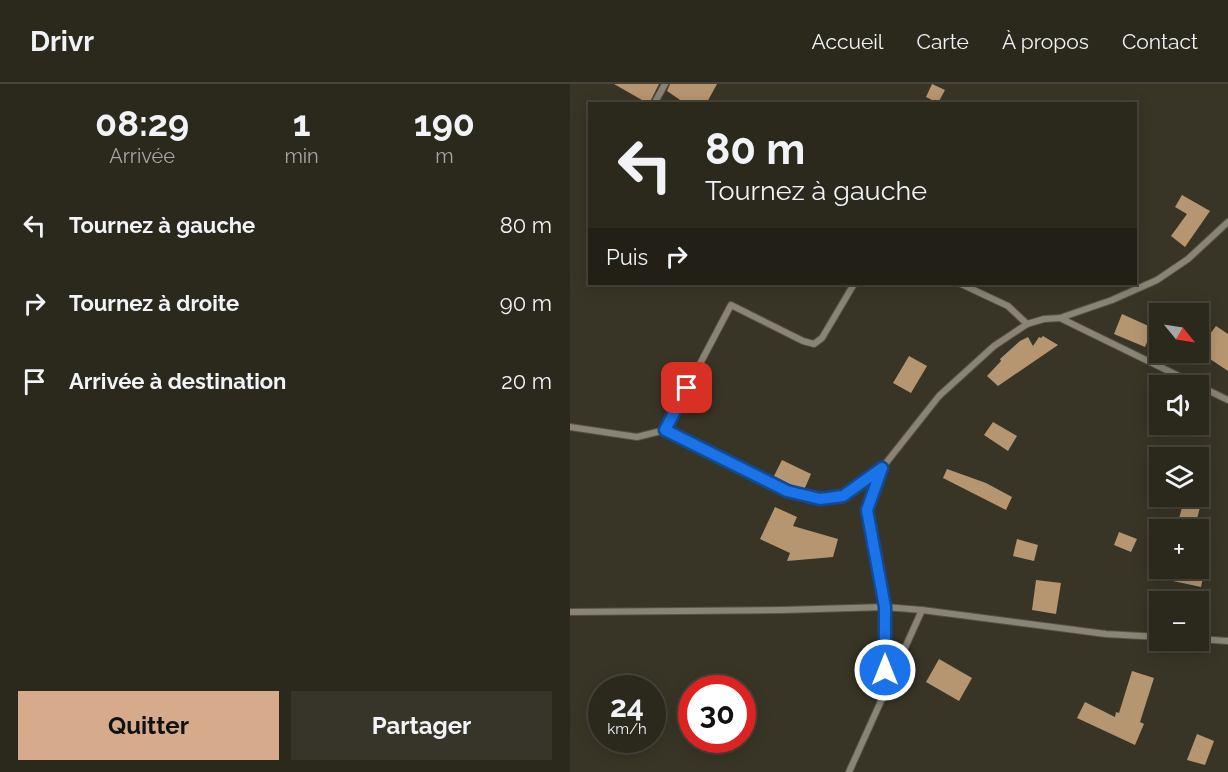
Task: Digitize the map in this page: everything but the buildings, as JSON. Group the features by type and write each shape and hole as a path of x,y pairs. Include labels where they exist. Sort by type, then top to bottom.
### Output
{"street":[{"path":"655,102 665,84"},
{"path":"570,427 636,437 665,430 787,491 820,499 843,496 882,468 939,396 994,345 1027,324 1044,319 1060,318 1112,300 1157,280 1188,259 1228,222"},
{"path":"665,430 731,305 802,342 814,344 822,338 853,285"},
{"path":"963,285 1008,306 1027,324"},
{"path":"1060,318 1228,400"},
{"path":"882,468 867,510 885,607 886,692"},
{"path":"570,612 885,607 1106,634 1149,636"},
{"path":"849,772 922,610"},
{"path":"1209,640 1228,641"}],"route":[{"path":"687,388 665,430 787,491 820,499 843,496 882,468 867,510 885,607 885,670"}]}
